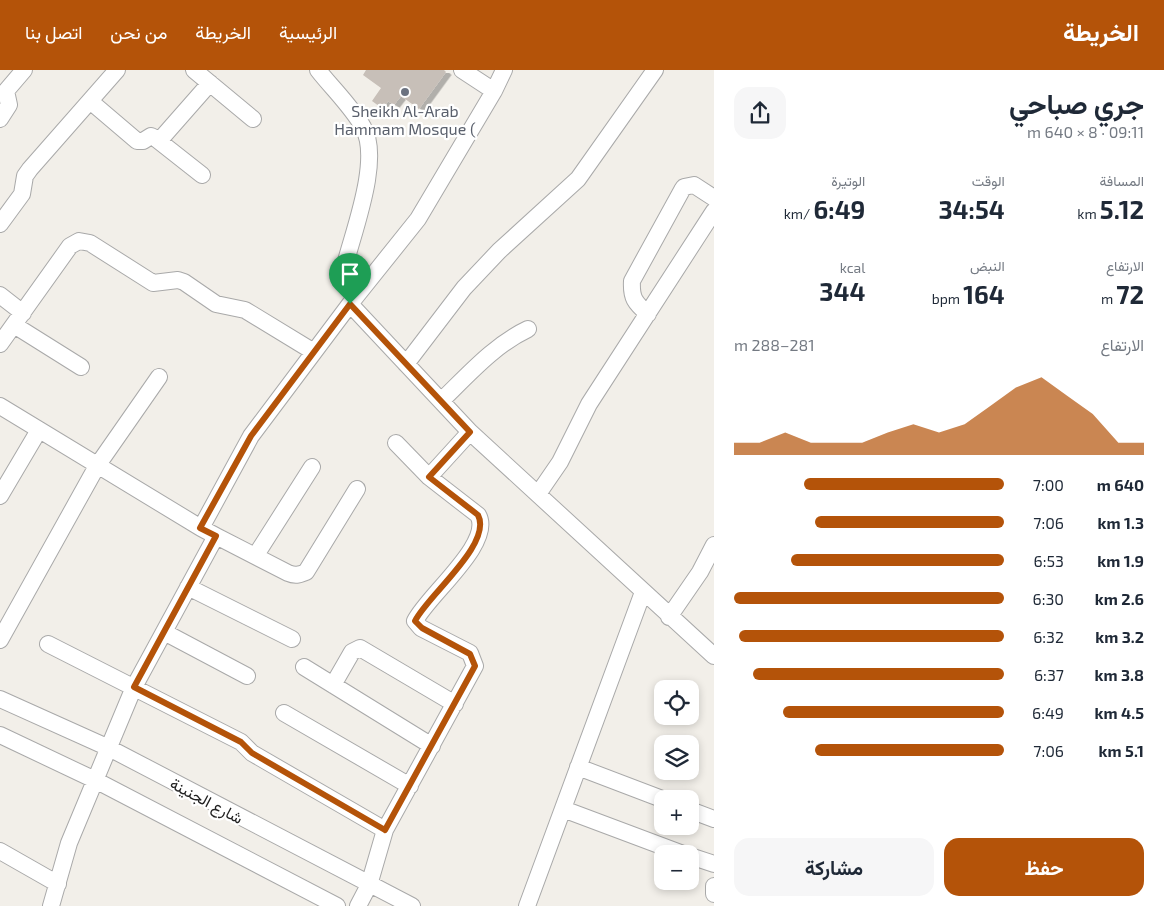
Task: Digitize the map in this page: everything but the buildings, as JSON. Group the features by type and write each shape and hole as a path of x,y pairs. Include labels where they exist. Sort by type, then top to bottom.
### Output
{"street":[{"path":"0,119 9,105 6,91 24,70"},
{"path":"0,224 22,194 25,176 30,169 117,70"},
{"path":"194,70 254,118"},
{"path":"318,70 364,127 370,148 368,175 346,261 349,270 365,285"},
{"path":"462,70 494,91"},
{"path":"200,528 251,436 350,304 418,219 494,91 504,70"},
{"path":"406,364 464,288 499,251 578,179 654,70"},
{"path":"159,141 210,83"},
{"path":"90,101 137,141 143,141 151,136 202,174"},
{"path":"648,314 634,303 631,293 632,281 682,190 684,187 694,185 714,198"},
{"path":"538,494 560,462 589,404 714,211"},
{"path":"0,344 70,246 78,241 90,243 157,284 171,280 184,282 216,304 245,310 314,352"},
{"path":"0,295 18,319 81,367"},
{"path":"350,304 470,432 714,656"},
{"path":"441,401 498,347 511,337 528,329"},
{"path":"0,640 97,466 159,377"},
{"path":"0,406 200,528 294,575 306,572 357,489"},
{"path":"0,496 39,430"},
{"path":"429,477 470,432"},
{"path":"358,906 369,885 385,830 475,666 470,654 422,628 415,621 468,554 480,530 481,524 478,515 429,477 396,443"},
{"path":"256,555 312,467"},
{"path":"51,906 69,843 134,687 216,536"},
{"path":"669,616 700,572 714,545"},
{"path":"188,587 292,639"},
{"path":"527,906 643,592"},
{"path":"164,632 247,676"},
{"path":"48,644 241,742 252,753 385,830"},
{"path":"333,685 352,652 360,648 455,704"},
{"path":"304,667 432,746"},
{"name":"شارع الجنينة","path":"0,699 109,748 412,906"},
{"path":"284,713 410,786"},
{"name":"شارع الجنينة","path":"0,735 95,780 332,905"},
{"path":"578,768 654,796"},
{"path":"563,809 659,845"},
{"path":"699,813 714,819"},
{"path":"0,851 58,884"},
{"path":"699,859 714,864"},
{"path":"714,886 714,894"}],"place":[{"name":"Sheikh Al-Arab Hammam Mosque (","path":"405,92"}],"route":[{"path":"350,304 470,432 429,477 478,515 481,524 476,540 468,554 415,621 422,628 470,654 475,666 385,830 248,751 241,742 134,687 216,536 200,528 251,436 350,304"}]}
